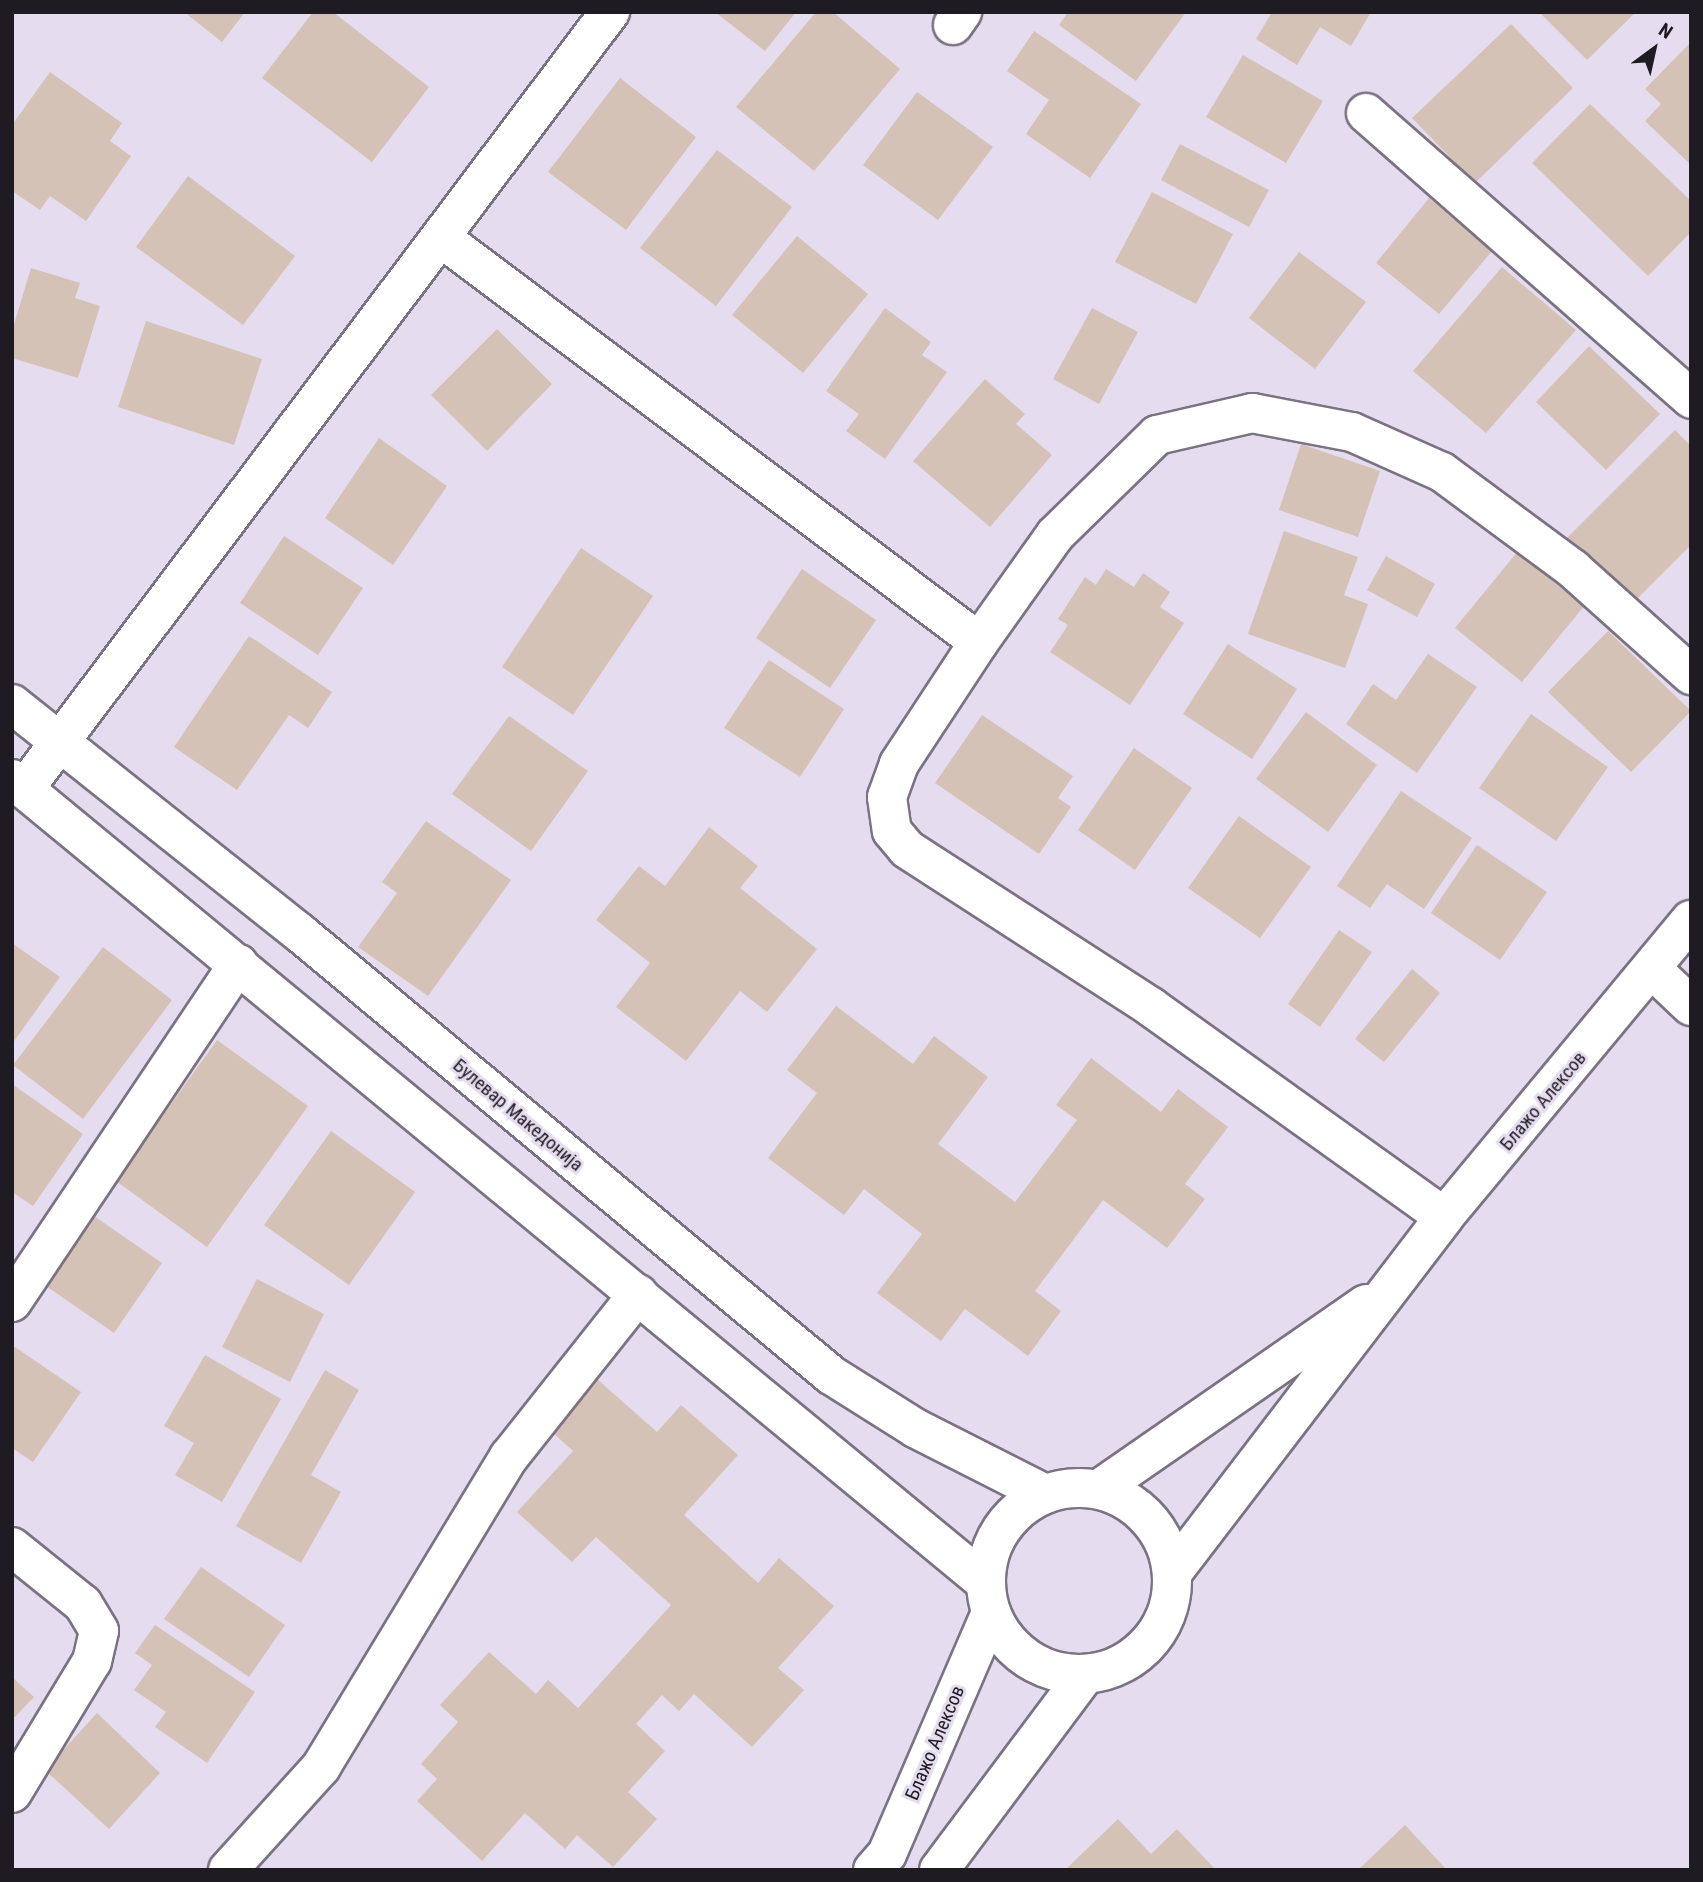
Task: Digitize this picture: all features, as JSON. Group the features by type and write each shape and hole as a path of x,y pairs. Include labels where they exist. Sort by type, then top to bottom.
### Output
{"street":[{"path":"610,12 443,240 60,744 18,784 638,1294 988,1597 1005,1638 1027,1659 1055,1671 1085,1675 1113,1669 1140,1653 1159,1631 1171,1602 1172,1572 1165,1543 1148,1518 1125,1499 1099,1489 1045,1494 1002,1528 988,1597"},
{"path":"1366,113 1691,399"},
{"path":"443,240 979,642"},
{"path":"1444,1217 1151,1007 928,864 892,831 887,797 899,764 979,642 1055,534 1157,435 1252,413 1352,432 1442,471 1573,569 1691,675"},
{"name":"Булевар Македонија","path":"12,704 300,933 831,1375 915,1428 1045,1494"},
{"name":"Блажо Алексов","path":"1172,1572 1397,1283 1444,1217 1654,971 1691,920"},
{"path":"12,1302 238,964"},
{"path":"1654,971 1691,1006"},
{"name":"Блажо Алексов","path":"1099,1489 1397,1283"},
{"path":"228,1870 321,1767 509,1457 638,1294"},
{"path":"12,1546 83,1604 99,1631 92,1661 12,1793"},
{"name":"Блажо Алексов","path":"873,1870 887,1854 988,1597"},
{"path":"939,1870 1085,1675"}],"building":[{"path":"184,12 245,12 222,42"},
{"path":"313,12 333,12 429,87 372,162 262,78"},
{"path":"715,12 796,12 765,51"},
{"path":"816,12 833,12 900,69 814,171 736,107"},
{"path":"1068,12 1186,12 1136,81 1059,25"},
{"path":"1272,12 1371,12 1351,46 1320,27 1297,65 1256,39"},
{"path":"1539,12 1636,12 1587,60"},
{"path":"1511,24 1573,88 1475,183 1412,118"},
{"path":"1034,31 1141,104 1090,178 1026,134 1049,100 1007,71"},
{"path":"1691,42 1691,165 1645,121 1661,104 1645,89"},
{"path":"1243,55 1323,101 1286,163 1206,117"},
{"path":"50,72 122,123 110,141 131,156 86,221 50,196 40,210 12,191 12,125"},
{"path":"620,78 696,137 626,230 548,172"},
{"path":"917,92 993,147 938,220 863,165"},
{"path":"1590,104 1691,201 1691,232 1648,276 1532,163"},
{"path":"1180,144 1269,190 1249,227 1161,180"},
{"path":"717,150 792,207 716,306 640,248"},
{"path":"188,176 295,256 243,325 136,247"},
{"path":"1152,192 1233,234 1196,304 1115,262"},
{"path":"1429,198 1492,251 1439,314 1376,263"},
{"path":"797,236 868,294 803,373 732,315"},
{"path":"1299,252 1366,302 1315,369 1249,318"},
{"path":"1502,267 1576,330 1486,433 1413,371"},
{"path":"31,268 80,283 75,298 100,306 78,378 12,358 12,331"},
{"path":"885,308 931,342 922,355 947,372 885,459 846,431 859,414 826,391"},
{"path":"1092,308 1138,332 1099,404 1053,379"},
{"path":"146,321 262,359 234,445 118,407"},
{"path":"497,329 552,384 487,451 431,395"},
{"path":"1589,346 1660,414 1606,470 1536,402"},
{"path":"985,379 1025,414 1016,424 1052,455 990,527 913,461"},
{"path":"1675,430 1691,446 1691,545 1630,606 1564,541"},
{"path":"379,438 447,486 393,565 325,518"},
{"path":"1301,444 1380,471 1358,537 1279,510"},
{"path":"1284,531 1358,557 1344,595 1368,604 1345,668 1248,634"},
{"path":"284,536 363,588 318,655 240,603"},
{"path":"581,548 653,596 573,715 502,667"},
{"path":"1518,551 1585,605 1522,682 1455,628"},
{"path":"1386,556 1435,584 1417,617 1367,590"},
{"path":"802,569 876,620 830,688 756,638"},
{"path":"1106,569 1134,587 1143,573 1170,592 1160,607 1184,623 1130,705 1050,652 1068,625 1058,619 1085,577 1096,585"},
{"path":"1608,631 1691,711 1631,772 1548,692"},
{"path":"249,636 332,692 308,728 289,715 237,790 174,747"},
{"path":"1228,644 1297,689 1252,759 1183,714"},
{"path":"1428,654 1477,687 1417,773 1346,724 1373,684 1396,700"},
{"path":"769,660 844,709 800,777 724,728"},
{"path":"1306,712 1377,765 1328,832 1256,779"},
{"path":"1531,714 1608,767 1556,841 1479,788"},
{"path":"982,715 1073,776 1058,798 1071,807 1039,854 935,783"},
{"path":"509,716 588,771 531,851 452,794"},
{"path":"1134,748 1192,788 1135,870 1078,830"},
{"path":"1401,791 1472,838 1424,909 1387,884 1370,908 1337,886"},
{"path":"1239,816 1311,867 1260,938 1188,888"},
{"path":"426,821 511,880 428,996 358,947 397,893 382,882"},
{"path":"709,827 758,866 740,888 817,949 767,1012 740,991 686,1061 616,1007 650,963 596,920 639,866 665,886"},
{"path":"1477,845 1547,892 1500,960 1431,913"},
{"path":"1339,930 1372,952 1320,1027 1288,1004"},
{"path":"12,943 60,977 12,1044"},
{"path":"103,947 172,1000 83,1119 13,1065"},
{"path":"1412,969 1440,993 1384,1062 1355,1039"},
{"path":"836,1006 913,1064 934,1036 988,1077 938,1144 1015,1202 1077,1120 1056,1105 1091,1058 1161,1112 1178,1089 1228,1127 1185,1184 1205,1199 1167,1248 1103,1200 1035,1291 1061,1311 1028,1356 965,1309 941,1341 877,1293 922,1234 864,1189 844,1215 768,1158 817,1093 787,1070"},
{"path":"217,1040 308,1106 207,1247 116,1181"},
{"path":"12,1084 83,1134 33,1206 12,1192"},
{"path":"331,1131 415,1192 349,1285 264,1225"},
{"path":"94,1216 162,1263 114,1333 46,1286"},
{"path":"257,1279 324,1314 290,1382 222,1347"},
{"path":"12,1345 81,1392 33,1462 12,1448"},
{"path":"205,1355 281,1399 222,1502 175,1475 194,1443 164,1426"},
{"path":"325,1370 359,1390 311,1475 341,1492 301,1563 236,1526"},
{"path":"597,1379 657,1432 681,1405 738,1455 684,1515 758,1583 779,1558 834,1606 778,1668 804,1690 752,1747 694,1694 679,1711 662,1695 636,1724 665,1751 628,1792 657,1819 613,1867 577,1835 565,1849 525,1813 482,1861 417,1801 437,1779 421,1764 458,1722 440,1705 489,1652 536,1694 548,1680 578,1708 671,1605 596,1537 572,1562 517,1512 573,1451 551,1431"},
{"path":"201,1567 285,1625 249,1677 164,1619"},
{"path":"155,1625 255,1692 207,1763 155,1727 166,1712 134,1690 152,1665 135,1653"},
{"path":"12,1677 34,1697 12,1720"},
{"path":"97,1713 160,1773 109,1829 45,1770"},
{"path":"1118,1819 1151,1854 1177,1829 1216,1870 1065,1870"},
{"path":"1405,1825 1447,1870 1358,1870"}]}
